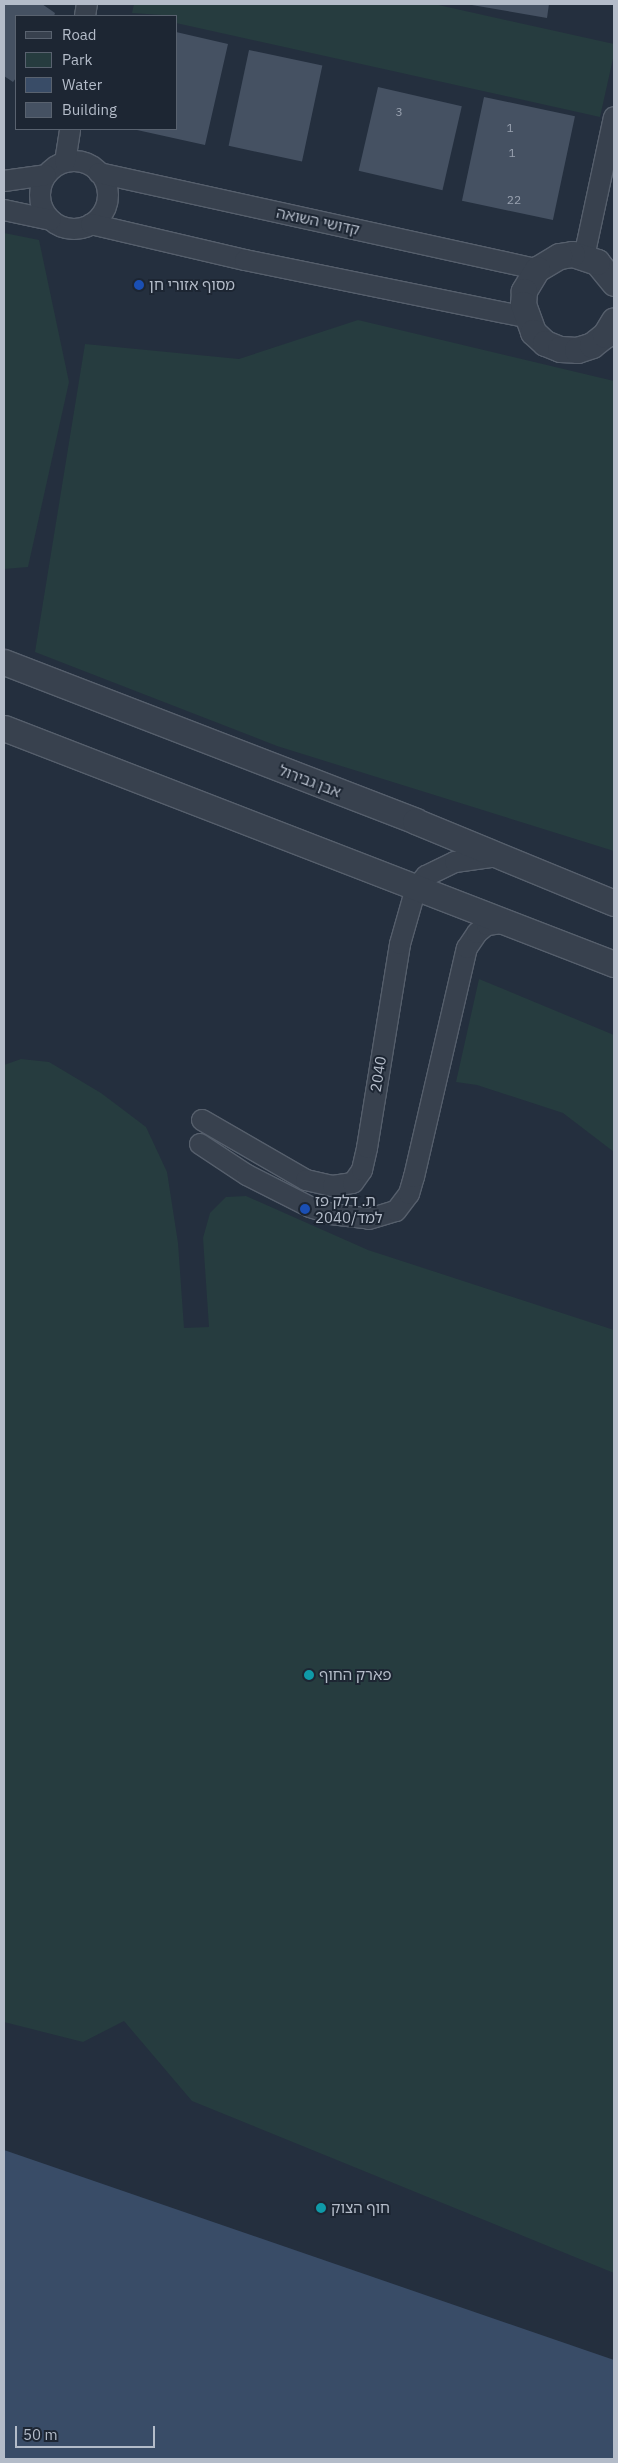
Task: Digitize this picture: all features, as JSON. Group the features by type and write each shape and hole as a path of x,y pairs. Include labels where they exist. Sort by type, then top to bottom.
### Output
{"street":[{"path":"584,257 614,117"},
{"path":"65,162 70,130"},
{"path":"4,181 46,175 65,162 84,163 100,173 107,191 107,201 98,218 90,224 72,229 51,220 4,210"},
{"name":"קדושי השואה","path":"100,173 537,269"},
{"path":"46,175 40,193 45,212 51,220"},
{"path":"90,224 245,260 526,317"},
{"path":"611,331 592,345 577,350 560,349 545,342 533,332 526,317 524,291 537,269 559,256 584,257 597,262 614,283"},
{"name":"אבן גבירול","path":"4,662 614,903"},
{"path":"4,728 416,888 510,922 614,964"},
{"path":"416,888 426,876 455,862 498,856"},
{"name":"2040","path":"202,1120 306,1180 332,1186 353,1183 362,1170 367,1148 400,944 416,888"},
{"path":"200,1144 247,1175 310,1208 331,1214 368,1219 396,1211 409,1194 414,1177 467,948 476,933 487,925 510,922"}],"green space":[{"path":"134,4 434,4 614,44 614,54 600,117 178,23 178,15 132,13"},
{"path":"4,233 39,240 69,382 28,567 4,569"},
{"path":"358,320 614,381 614,851 277,746 35,652 85,344 239,359"},
{"path":"479,979 614,1035 614,1152 563,1113 477,1085 456,1082"},
{"name":"פארק החוף","path":"21,1059 49,1062 101,1093 146,1127 167,1172 178,1243 184,1328 209,1327 203,1238 210,1213 226,1197 246,1196 368,1250 614,1330 614,2273 192,2101 124,2021 83,2042 4,2022 4,1065"}],"water":[{"path":"4,2150 614,2360 614,2459 4,2459"}],"building":[{"path":"4,4 42,4 55,13 54,15 15,15 15,79 13,82 4,76"},
{"path":"466,4 549,4 547,18"},
{"path":"178,32 228,44 205,145 137,130 178,130"},
{"path":"249,50 322,66 302,161 229,146"},
{"path":"378,87 462,106 442,190 359,171"},
{"path":"484,97 575,116 553,220 462,201"}],"place":[{"name":"מסוף אזורי חן","path":"139,285"},
{"name":"ת. דלק פז למד/2040","path":"305,1209"},
{"name":"פארק החוף","path":"309,1675"},
{"name":"חוף הצוק","path":"321,2208"}]}
